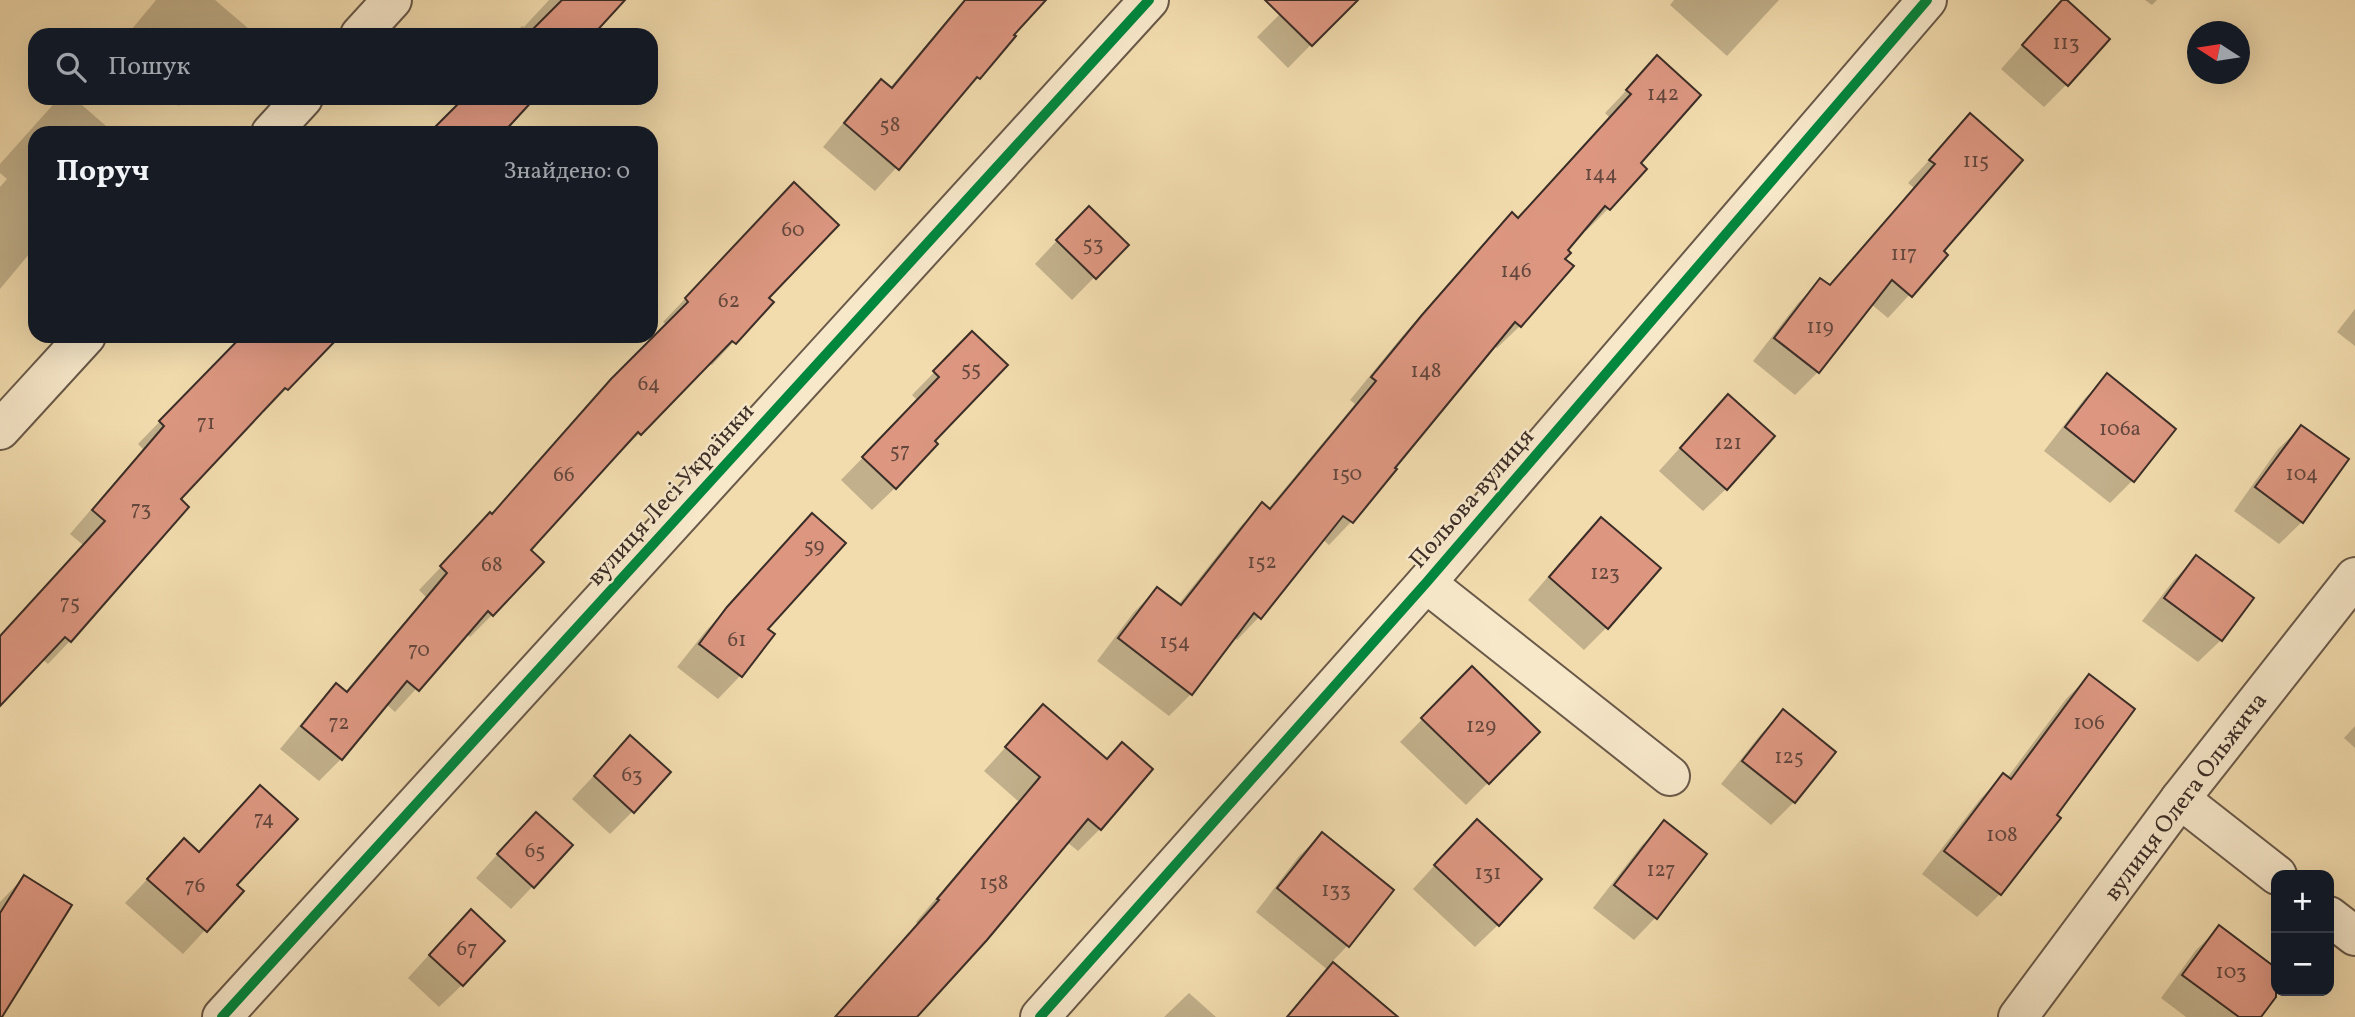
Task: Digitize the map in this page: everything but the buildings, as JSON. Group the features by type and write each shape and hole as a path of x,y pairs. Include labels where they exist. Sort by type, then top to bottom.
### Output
{"street":[{"path":"366,28 392,0"},
{"name":"вулиця Лесі Українки","path":"222,1017 1149,0"},
{"name":"Польова вулиця","path":"1040,1017 1426,583 1927,0"},
{"path":"277,126 297,105"},
{"path":"0,430 80,343"},
{"name":"вулиця Олега Ольжича","path":"2018,1017 2180,799 2355,577"},
{"path":"1426,583 1670,776"},
{"path":"2180,799 2271,870"},
{"path":"2334,920 2355,936"}],"cycle path":[{"path":"222,1017 1149,0"},
{"path":"1040,1017 1426,583 1927,0"}]}
